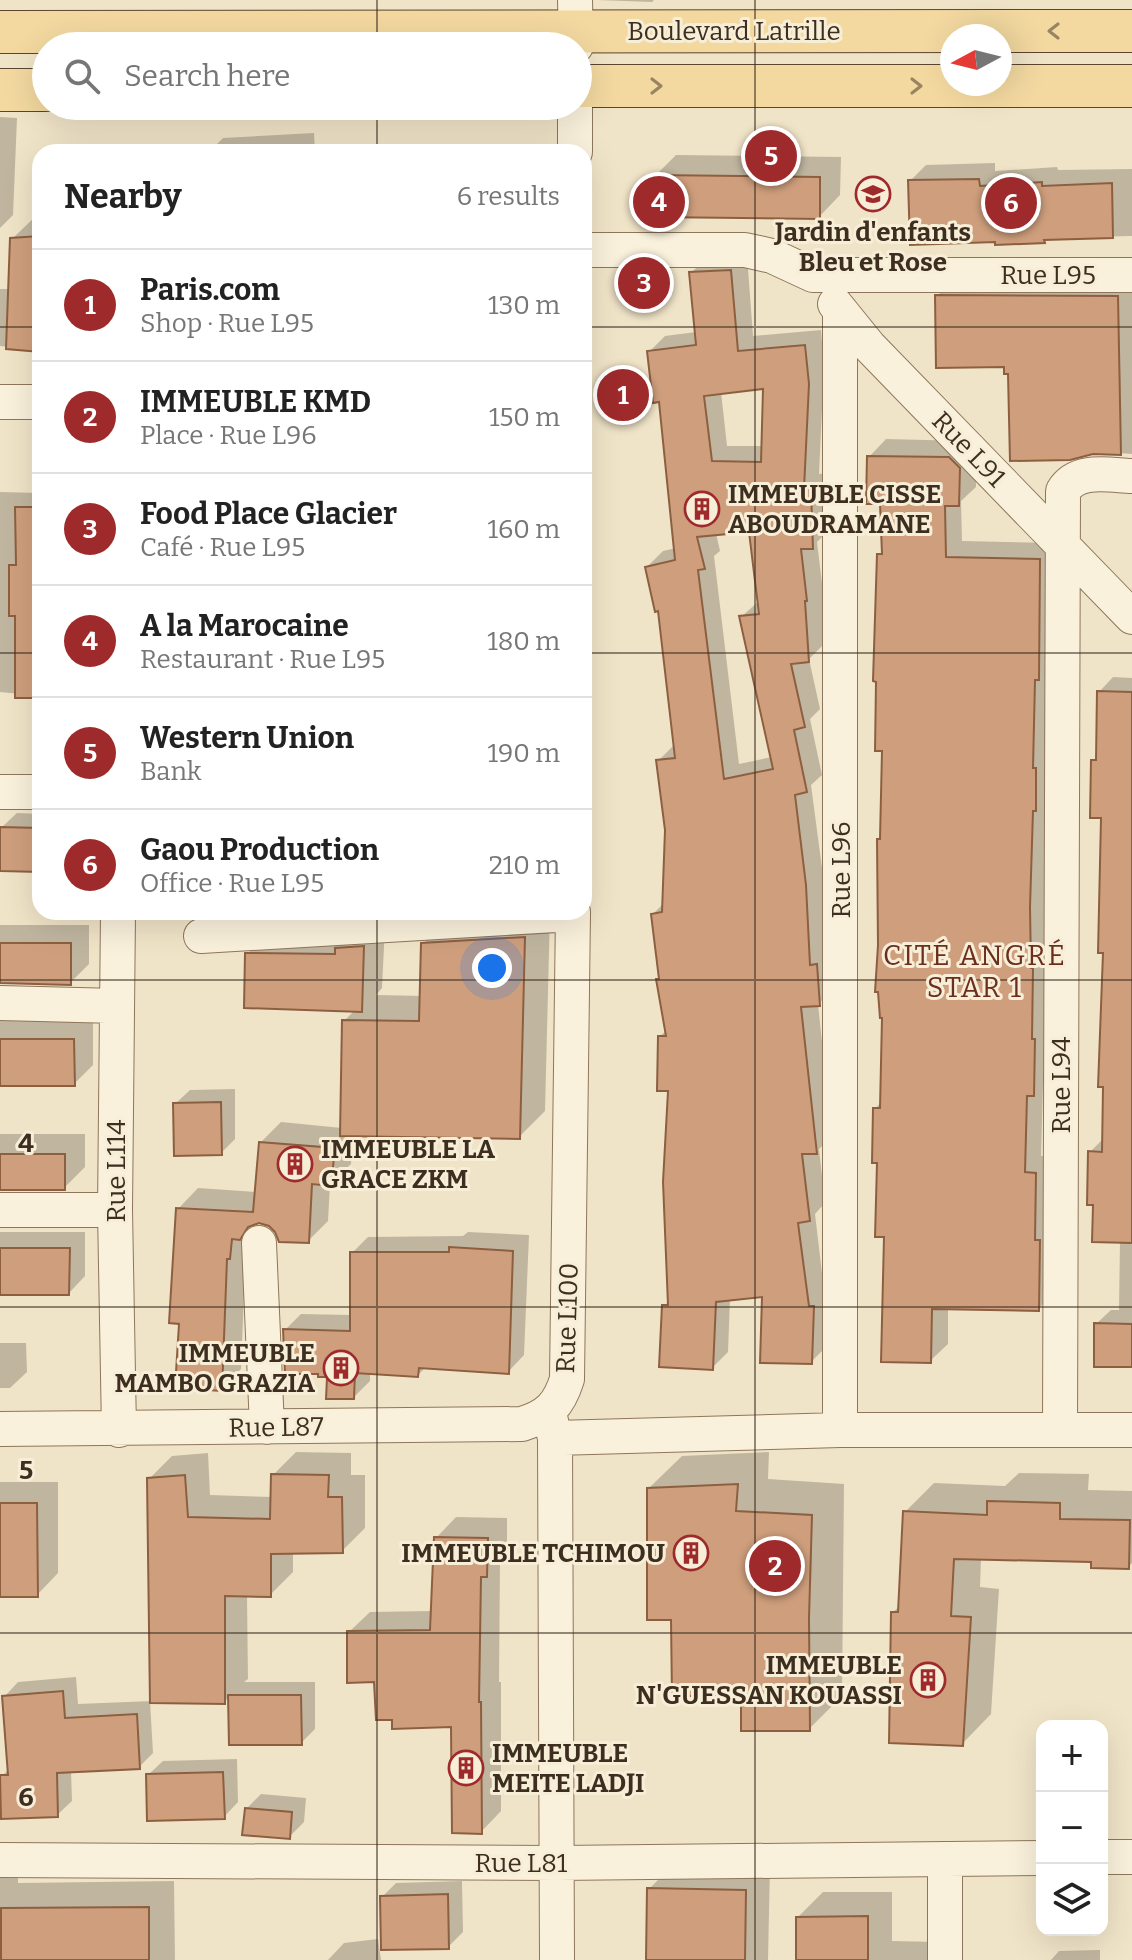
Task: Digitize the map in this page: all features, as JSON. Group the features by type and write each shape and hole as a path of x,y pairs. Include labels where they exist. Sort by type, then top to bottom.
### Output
{"main road":[{"name":"Boulevard Latrille","path":"0,32 576,26 1132,31"},
{"path":"592,86 1132,86"},
{"path":"0,90 32,90"}],"street":[{"path":"575,120 575,144"},
{"name":"Rue L95","path":"592,250 745,250 772,256 813,275 1132,275"},
{"name":"Rue L91","path":"813,275 869,346 1132,617"},
{"name":"Rue L96","path":"840,310 840,1430"},
{"path":"0,402 32,402"},
{"name":"Rue L94","path":"1060,1430 1063,491 1068,483 1085,475 1132,476"},
{"path":"0,792 32,792"},
{"name":"Rue L114","path":"118,920 117,1006 100,1210 119,1430"},
{"path":"201,936 460,920"},
{"name":"Rue L100","path":"557,1960 552,1425 567,1379 573,920"},
{"path":"0,1003 117,1006"},
{"path":"0,1210 100,1210"},
{"path":"259,1243 267,1427"},
{"name":"Rue L87","path":"0,1429 522,1424 840,1430 1132,1430"},
{"path":"1108,1857 1132,1857"},
{"name":"Rue L81","path":"0,1860 558,1863 1036,1858"},
{"path":"945,1859 945,1960"}],"building":[{"path":"653,175 820,177 820,219 652,217"},
{"path":"979,179 980,186 1042,182 1042,186 1112,183 1113,238 995,245 995,242 910,245 908,180"},
{"path":"32,237 32,351 6,349 10,238"},
{"path":"731,270 738,351 805,345 809,384 804,489 811,489 813,549 801,549 809,662 791,664 805,727 794,730 807,792 795,795 806,885 810,965 817,964 820,1006 801,1007 817,1154 802,1154 810,1221 798,1223 809,1306 814,1306 812,1364 760,1363 762,1297 716,1302 713,1370 659,1367 662,1305 668,1305 663,1182 668,1091 657,1091 658,1036 666,1036 656,979 659,979 651,914 662,912 665,830 656,760 675,758 658,611 655,612 645,567 675,560 659,402 653,403 647,351 696,345 689,272","holes":["763,389 761,462 712,461 704,396","749,532 759,614 739,616 773,769 724,779 698,570 705,569 697,537"]},
{"path":"935,295 1118,296 1121,455 1093,454 1070,460 1010,461 1008,374 1004,374 1004,367 936,368"},
{"path":"867,456 949,457 960,468 959,506 945,506 946,557 1040,559 1039,680 1035,680 1033,768 1036,768 1036,811 1033,811 1030,907 1034,1096 1027,1096 1025,1172 1036,1173 1035,1240 1040,1240 1039,1311 932,1309 931,1363 881,1362 884,1237 875,1237 877,1163 872,1163 873,1108 880,1108 882,1018 878,992 875,992 877,839 880,839 882,751 875,751 876,682 873,681 877,554 882,554 880,504 866,504"},
{"path":"15,507 32,507 32,698 15,698 15,616 9,616 9,565 16,565"},
{"path":"1097,691 1132,692 1132,1243 1092,1242 1093,1205 1087,1205 1088,1151 1102,1152 1103,1087 1098,1087 1103,953 1098,953 1101,818 1090,818 1091,760 1096,760"},
{"path":"0,827 32,828 32,872 0,871"},
{"path":"525,937 520,1139 340,1136 342,1020 419,1021 421,943"},
{"path":"0,943 71,943 71,985 0,983"},
{"path":"364,946 362,1012 244,1008 245,953 335,954 335,948"},
{"path":"0,1039 74,1039 75,1086 0,1086"},
{"path":"221,1102 222,1155 174,1156 173,1103"},
{"path":"259,1142 335,1148 331,1186 312,1184 309,1243 279,1242 269,1226 259,1223 248,1227 240,1240 232,1239 230,1259 227,1259 222,1391 175,1388 179,1324 169,1323 176,1208 253,1212"},
{"path":"0,1154 65,1154 65,1190 0,1190"},
{"path":"449,1247 513,1251 509,1374 419,1368 418,1377 355,1373 354,1399 326,1399 327,1377 285,1374 283,1329 350,1331 350,1252 449,1252"},
{"path":"0,1248 70,1248 69,1295 0,1295"},
{"path":"1094,1323 1132,1324 1132,1367 1094,1367"},
{"path":"271,1474 329,1475 328,1497 342,1497 343,1553 271,1554 271,1597 225,1596 225,1704 150,1703 147,1478 185,1475 188,1517 270,1519"},
{"path":"738,1484 736,1511 812,1515 810,1731 741,1731 741,1696 672,1696 671,1620 647,1620 647,1488"},
{"path":"987,1501 1060,1503 1060,1519 1130,1520 1129,1569 1091,1568 1091,1562 954,1559 951,1616 971,1617 963,1746 889,1743 891,1612 898,1612 903,1511 987,1515"},
{"path":"0,1503 37,1503 38,1597 0,1597"},
{"path":"434,1537 488,1538 487,1577 481,1577 479,1702 482,1834 452,1833 451,1727 392,1729 392,1720 376,1720 374,1682 347,1683 347,1631 430,1630"},
{"path":"63,1691 65,1718 137,1714 140,1769 57,1773 58,1817 1,1819 0,1775 8,1775 2,1696"},
{"path":"228,1695 301,1695 302,1745 229,1745"},
{"path":"223,1772 225,1819 147,1821 146,1774"},
{"path":"245,1808 292,1812 290,1839 242,1835"},
{"path":"647,1888 746,1890 745,1960 646,1960"},
{"path":"448,1894 449,1949 381,1950 380,1896"},
{"path":"149,1907 149,1960 1,1960 1,1908"},
{"path":"868,1916 868,1960 796,1960 796,1917"}],"place":[{"name":"Western Union","path":"771,156"},
{"name":"Jardin d'enfants Bleu et Rose","path":"873,194"},
{"name":"A la Marocaine","path":"659,202"},
{"name":"Gaou Production","path":"1011,203"},
{"name":"Food Place Glacier","path":"644,283"},
{"name":"Paris.com","path":"623,395"},
{"name":"IMMEUBLE CISSE ABOUDRAMANE","path":"702,509"},
{"name":"IMMEUBLE LA GRACE ZKM","path":"295,1164"},
{"name":"IMMEUBLE MAMBO GRAZIA","path":"341,1368"},
{"name":"IMMEUBLE TCHIMOU","path":"691,1553"},
{"name":"IMMEUBLE KMD","path":"775,1566"},
{"name":"IMMEUBLE N'GUESSAN KOUASSI","path":"928,1680"},
{"name":"IMMEUBLE MEITE LADJI","path":"466,1768"}],"district":[{"name":"CITÉ ANGRÉ STAR 1","path":"975,971"}]}
